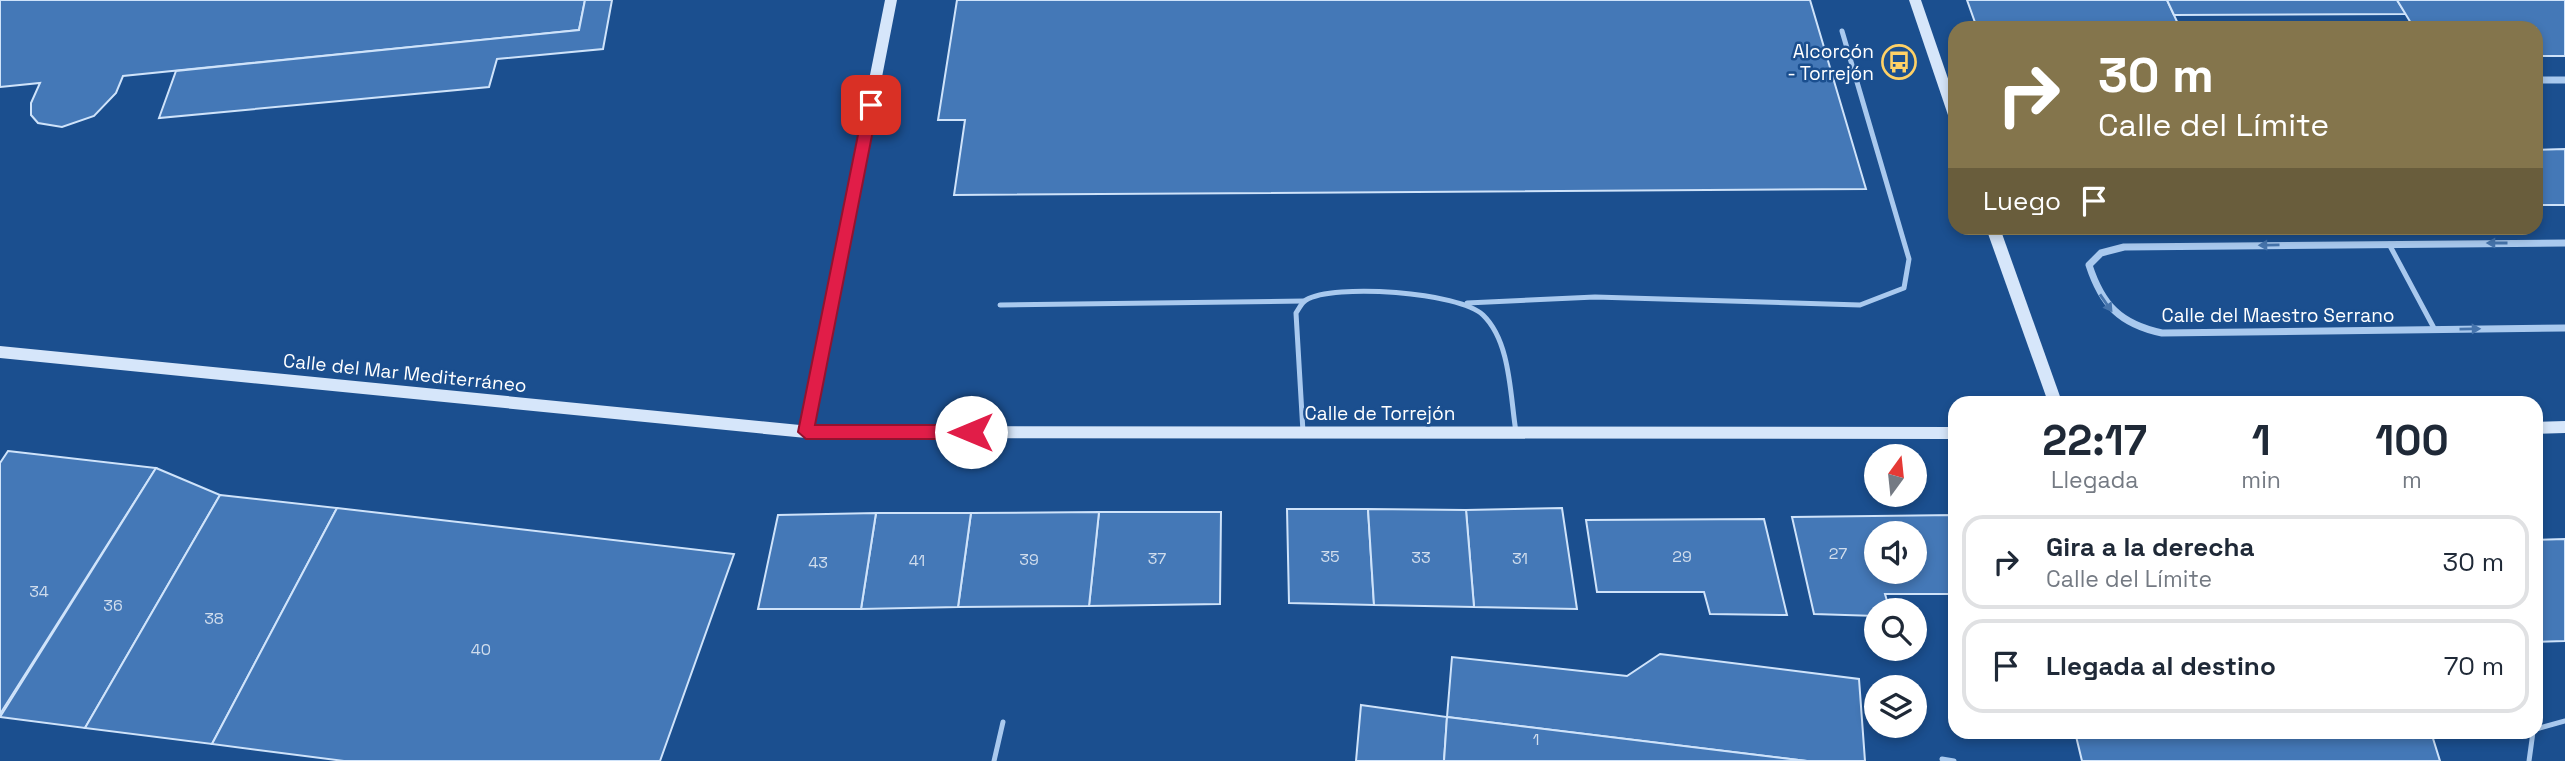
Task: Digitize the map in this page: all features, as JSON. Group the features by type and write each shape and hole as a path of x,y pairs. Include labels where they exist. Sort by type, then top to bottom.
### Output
{"street":[{"path":"806,432 891,0"},
{"path":"1915,0 1948,97"},
{"path":"2543,80 2565,80"},
{"path":"1995,235 2053,396"},
{"name":"Calle del Maestro Serrano","path":"2565,243 2124,247 2102,253 2090,265 2096,288 2110,311 2134,328 2162,333 2565,328"},
{"name":"Calle del Mar Mediterráneo","path":"0,352 806,432"},
{"path":"2543,428 2565,427"},
{"name":"Calle de Torrejón","path":"806,432 1948,433"}],"lane":[{"path":"1000,305 1304,301 1329,293 1428,294 1467,303 1595,297 1860,304 1904,288 1909,259 1842,31"},
{"path":"2389,244 2435,330"},
{"path":"1303,432 1296,313 1304,301"},
{"path":"1467,303 1482,313 1501,341 1516,432"},
{"path":"2543,727 2565,721"},
{"path":"994,761 1003,722"},
{"path":"2529,761 2533,739"},
{"path":"1942,760 1954,761"}],"building":[{"path":"0,0 585,0 579,30 123,76 116,93 94,116 62,127 38,123 31,115 31,103 40,83 0,87"},
{"path":"585,0 612,0 603,49 497,59 489,87 159,118 176,71 579,30"},
{"path":"957,0 1810,0 1866,189 954,195 965,120 938,120"},
{"path":"1967,0 2167,0 2177,21 1974,21"},
{"path":"2167,0 2397,0 2406,14 2174,15"},
{"path":"2397,0 2565,0 2565,56 2543,56 2543,21 2410,21"},
{"path":"2565,149 2565,205 2543,205 2543,150"},
{"path":"8,451 156,468 0,714 0,463"},
{"path":"156,468 220,495 85,728 0,717"},
{"path":"220,495 337,508 212,744 85,728"},
{"path":"337,508 734,554 660,761 344,761 212,744"},
{"path":"1562,508 1577,609 1474,607 1466,510"},
{"path":"1287,509 1368,509 1374,605 1289,603"},
{"path":"1368,509 1466,510 1474,607 1374,605"},
{"path":"1099,512 1221,512 1220,604 1089,606"},
{"path":"1099,512 1089,606 958,607 971,513"},
{"path":"876,513 971,513 958,607 861,609"},
{"path":"876,513 861,609 758,609 778,515"},
{"path":"1948,515 1948,594 1885,594 1886,598 1864,598 1864,616 1814,614 1792,517"},
{"path":"1764,519 1787,615 1710,614 1704,592 1597,592 1586,520"},
{"path":"2565,539 2565,641 2543,642 2543,540"},
{"path":"1660,654 1859,679 1865,761 1807,761 1447,717 1452,657 1627,676"},
{"path":"1361,705 1447,717 1444,761 1356,761"},
{"path":"1447,717 1807,761 1444,761"},
{"path":"2077,739 2433,739 2440,761 2082,761"}],"place":[{"name":"Alcorcón - Torrejón","path":"1899,62"}],"route":[{"path":"871,105 806,432 971,432"}]}
